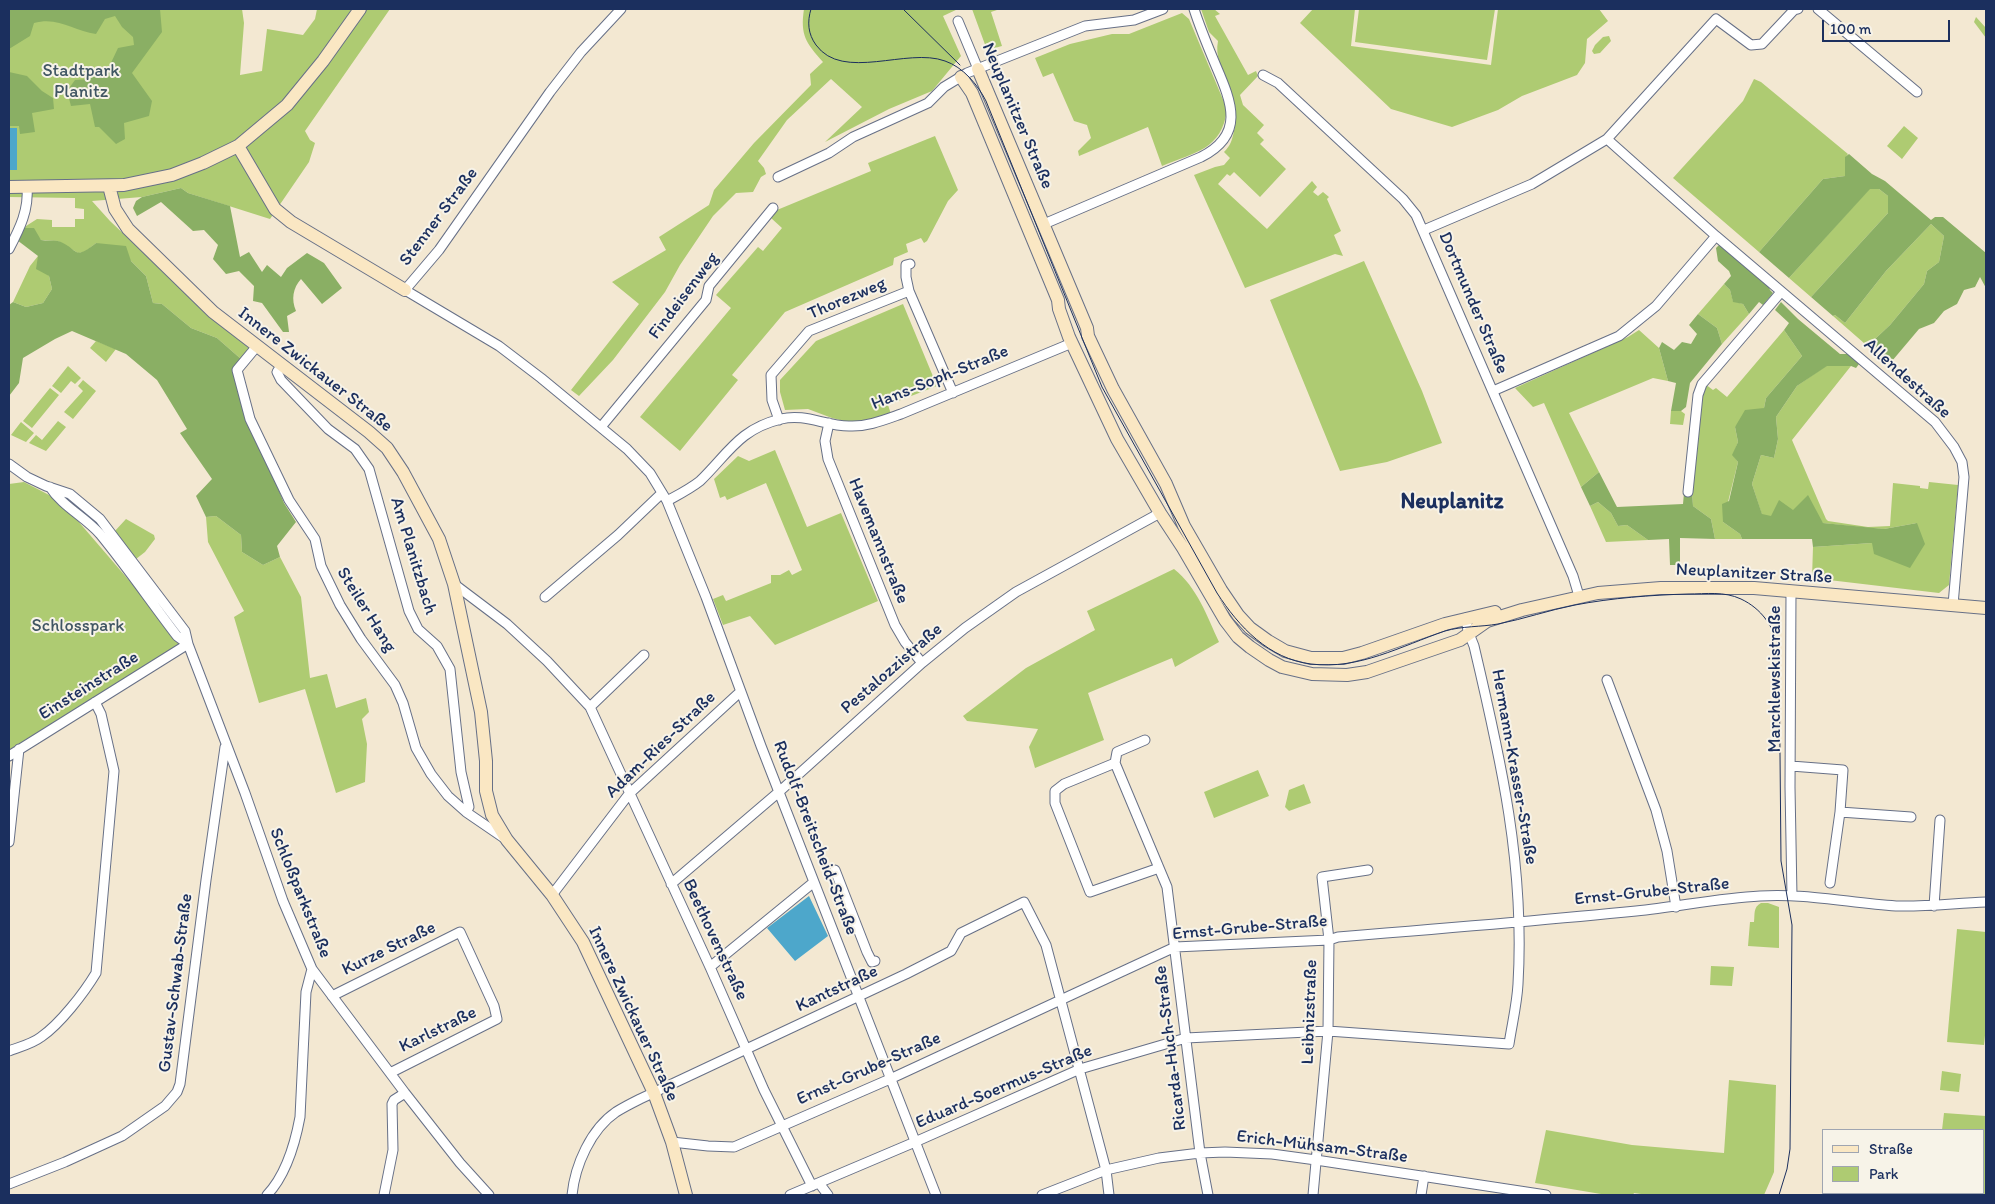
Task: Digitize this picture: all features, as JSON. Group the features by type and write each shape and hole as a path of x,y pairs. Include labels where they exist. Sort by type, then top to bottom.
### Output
{"street":[{"path":"9,187 124,185 172,175 238,146 287,105 323,61 360,9"},
{"name":"Stenner Straße","path":"238,146 275,209 291,222 405,290 457,226 550,92 581,52 621,9"},
{"path":"778,177 829,153 853,137 928,103 944,87 978,69 1085,26 1134,20 1163,9"},
{"path":"1029,231 1201,157 1214,150 1222,142 1229,130 1232,110 1226,88 1194,9"},
{"path":"1424,230 1532,184 1607,139 1716,19 1751,45 1762,44 1794,10 1798,9"},
{"path":"1818,9 1917,92"},
{"name":"Neuplanitzer Straße","path":"958,21 1087,328 1088,336 1113,389 1168,489 1173,504 1221,590 1238,615 1253,631 1285,651 1311,658 1352,656 1442,624 1502,610 1522,610"},
{"name":"Dortmunder Straße","path":"1263,75 1278,83 1403,199 1416,215 1573,576 1579,596"},
{"name":"Neuplanitzer Straße","path":"961,77 972,93 1058,300 1059,310 1072,343 1117,439 1160,514 1178,540 1231,629 1250,647 1282,667 1312,674 1347,675 1367,672 1460,640 1487,621 1522,610 1579,596 1670,587 1754,588 1986,608"},
{"name":"Allendestraße","path":"1607,139 1716,236 1935,422 1954,447 1962,462 1964,477 1954,605"},
{"path":"9,249 21,227 29,202 27,186"},
{"name":"Innere Zwickauer Straße","path":"109,186 115,209 128,229 213,312 369,432 387,448 403,472 439,539 454,584 481,712 486,761 486,791 492,815 507,840 552,895 583,942 654,1093 672,1142 686,1195"},
{"name":"Findeisenweg","path":"601,427 706,300 709,286 773,208"},
{"path":"1493,392 1619,336 1656,306 1716,236"},
{"name":"Thorezweg","path":"910,264 906,265 909,291 953,393"},
{"name":"Rudolf-Breitscheid-Straße","path":"405,290 499,346 601,427 650,473 665,497 706,597 740,692 780,791 935,1195"},
{"name":"Thorezweg","path":"779,420 772,400 771,375 809,330 909,291"},
{"path":"1688,492 1698,395 1702,384 1781,292"},
{"path":"1072,343 1088,336"},
{"name":"Hans-Soph-Straße","path":"665,497 700,480 740,438 753,429 779,420 805,418 848,426 877,423 1072,343"},
{"name":"Steiler Hang","path":"257,346 237,370 250,420 289,500 315,539 321,566 340,604 361,639 394,685 403,703 416,748 431,774 448,796 466,812 507,840"},
{"name":"Am Planitzbach","path":"282,366 277,372 281,380 328,429 355,449 369,469 384,515 409,612 418,629 437,646 450,669 459,763 469,808 466,812"},
{"name":"Havemannstraße","path":"829,423 826,441 828,459 895,625 905,642 922,663"},
{"name":"Schloßparkstraße","path":"9,464 27,477 50,487 58,488 76,497 104,523 185,631 188,644 283,901 312,969 460,1163 489,1195"},
{"path":"545,597 665,497"},
{"path":"1160,514 1173,504"},
{"name":"Pestalozzistraße","path":"671,884 780,791 922,663 965,628 1016,592 1160,514"},
{"name":"Beethovenstraße","path":"454,584 507,624 547,661 590,707 710,966 768,1098 816,1184 828,1195"},
{"name":"Marchlewskistraße","path":"1791,592 1792,896"},
{"name":"Hermann-Krasser-Straße","path":"1466,618 1468,634 1474,646 1486,698 1510,816 1517,870 1520,923 1518,986 1508,1044"},
{"name":"Einsteinstraße","path":"9,756 188,644"},
{"path":"590,707 644,655"},
{"path":"1607,680 1656,810 1667,851 1676,907"},
{"name":"Adam-Ries-Straße","path":"552,895 629,794 740,692"},
{"path":"9,1051 40,1038 66,1014 90,984 96,973 114,771 100,714 94,702"},
{"path":"1145,740 1117,752 1115,764 1064,784 1055,792 1055,803 1090,892 1159,868"},
{"name":"Gustav-Schwab-Straße","path":"9,1184 66,1162 122,1136 165,1106 177,1092 180,1084 225,745"},
{"path":"9,842 19,749"},
{"name":"Ricarda-Huch-Straße","path":"1115,764 1167,887 1200,1153 1208,1195"},
{"name":"Marchlewskistraße","path":"1791,766 1843,770 1840,812 1830,883"},
{"path":"1840,812 1911,817"},
{"path":"1934,906 1940,820"},
{"name":"Rudolf-Breitscheid-Straße","path":"834,870 867,952 872,962 876,961"},
{"name":"Leibnizstraße","path":"1314,1195 1328,1031 1329,940 1322,876 1368,870"},
{"path":"710,966 814,882"},
{"name":"Ernst-Grube-Straße","path":"672,1142 708,1146 734,1146 890,1079 1175,947 1329,940 1338,937 1520,923 1676,907 1758,896 1792,896"},
{"path":"1792,896 1896,906 1934,906 1986,902"},
{"name":"Kantstraße","path":"572,1195 578,1168 588,1145 598,1130 615,1112 951,951 961,933 1024,902 1046,945 1060,1000"},
{"name":"Kurze Straße","path":"332,996 460,932"},
{"name":"Karlstraße","path":"390,1073 497,1019 494,1006 460,932"},
{"path":"267,1195 287,1163 298,1129 306,992 312,969"},
{"path":"1060,1000 1106,1170 1109,1195"},
{"name":"Eduard-Soermus-Straße","path":"790,1195 1080,1069 1186,1038 1328,1031 1508,1044"},
{"path":"384,1195 393,1150 392,1104 394,1100 405,1092"},
{"name":"Erich-Mühsam-Straße","path":"1042,1195 1106,1170 1159,1158 1225,1152 1272,1154 1424,1176 1522,1193 1546,1195"},
{"name":"Erich-Mühsam-Straße","path":"1421,1195 1424,1176"}],"green space":[{"name":"Stadtpark Planitz","path":"9,9 242,9 244,23 240,75 262,71 267,29 303,35 315,19 317,9 390,9 305,131 310,140 315,143 309,162 270,219 188,193 181,188 142,197 92,201 110,221 200,306 250,349 241,359 217,338 191,328 162,304 153,303 146,276 131,261 96,243 85,252 78,253 58,241 41,240 23,228 37,219 52,220 52,227 75,227 75,219 84,219 84,209 75,208 75,198 9,197"},
{"name":"Stadtpark Planitz","path":"9,9 160,9 162,32 132,73 152,101 149,116 124,123 125,139 116,144 99,127 95,127 90,104 71,106 67,91 75,80 90,79 101,67 109,67 118,48 134,45 133,37 122,27 115,16 105,19 96,34 51,21 34,23 30,36 9,49"},
{"path":"804,9 958,9 943,16 961,56 932,91 889,109 825,142 862,107 831,79 787,120 758,161 766,174 761,177 753,192 736,193 713,216 680,265 665,292 613,360 579,396 571,390 639,304 612,282 666,250 659,237 709,205 714,190 754,143 811,85 810,74 823,62 808,44 803,26"},
{"path":"972,9 1000,9 991,12 1002,46 987,50"},
{"path":"1201,9 1214,9 1220,14 1215,16 1248,75 1256,71 1258,76 1240,95 1243,105 1264,125 1257,133 1264,140 1260,144 1286,169 1260,197 1234,172 1230,176 1227,174 1218,184 1267,229 1312,181 1317,187 1313,192 1318,196 1323,192 1329,197 1327,199 1341,231 1334,235 1343,256 1335,254 1245,288 1194,175 1224,165 1230,158 1224,152 1232,140 1236,117 1232,93 1219,62 1217,52 1218,41 1209,32"},
{"path":"1313,9 1355,9 1351,46 1491,65 1498,9 1599,9 1608,21 1587,39 1585,63 1577,75 1522,96 1498,110 1452,127 1391,109 1300,23"},
{"path":"1359,9 1495,9 1487,60 1355,42"},
{"path":"1182,13 1189,19 1227,109 1224,123 1219,133 1205,148 1162,166 1148,127 1079,156 1078,151 1091,138 1087,125 1074,121 1053,73 1043,77 1035,58 1070,44 1112,34 1129,34"},
{"path":"1976,17 1986,28 1986,38 1974,22"},
{"path":"1609,36 1611,41 1600,53 1594,54 1592,51 1595,45 1603,37"},
{"path":"9,72 27,76 42,91 53,98 54,109 32,113 35,132 20,134 19,126 9,126"},
{"path":"1754,79 1761,82 1848,154 1845,158 1845,176 1823,179 1759,252 1673,178 1743,101"},
{"path":"1904,126 1918,138 1902,159 1887,146"},
{"path":"935,136 958,190 948,201 927,241 924,243 921,238 906,244 908,252 894,258 893,265 785,312 732,375 738,380 680,451 640,417 731,308 716,295 758,247 763,251 782,228 771,218 777,210 871,171 868,163"},
{"path":"1849,154 1872,174 1885,181 1931,220 1935,217 1943,217 1986,253 1986,288 1980,277 1975,287 1964,290 1957,304 1944,311 1934,323 1919,329 1892,361 1875,348 1875,339 1890,325 1924,284 1927,271 1939,262 1944,236 1931,224 1886,271 1845,323 1835,315 1833,316 1811,297 1888,213 1888,196 1879,189 1870,189 1789,278 1759,252 1823,179 1845,176 1845,157"},
{"path":"181,188 188,193 230,206 240,257 249,252 262,272 267,265 281,277 287,268 307,253 324,263 342,288 322,304 301,279 296,286 294,294 296,311 287,316 289,332 283,332 262,303 253,301 254,286 239,271 226,274 213,259 218,245 204,230 193,231 161,202 137,216 133,208 136,201 142,197"},
{"path":"1870,188 1879,189 1888,196 1888,213 1811,297 1789,278"},
{"path":"1931,224 1944,236 1939,262 1927,271 1924,284 1890,325 1875,339 1876,348 1892,361 1888,364 1833,316 1835,315 1845,323 1886,271"},
{"path":"23,228 34,228 41,240 58,241 79,253 96,243 126,246 131,261 146,276 153,303 162,304 191,328 217,338 241,359 233,367 249,418 284,503 296,522 277,546 280,557 263,565 242,552 241,535 216,516 206,517 196,496 212,479 180,433 187,429 157,380 126,354 72,331 23,358 19,383 9,396 9,305 13,302 26,307 43,303 52,289 49,276 36,269 38,256 17,240"},
{"path":"1720,244 1768,285 1773,293 1763,305 1759,302 1749,314 1743,304 1733,302 1730,290 1724,284 1731,276 1729,271 1718,261 1716,248"},
{"path":"38,256 49,276 52,289 43,303 26,307 13,302 30,266"},
{"path":"1364,261 1422,391 1442,443 1387,462 1340,471 1270,300"},
{"path":"1724,284 1730,290 1733,301 1743,304 1749,314 1722,344 1717,328 1698,314"},
{"path":"1781,302 1798,319 1840,354 1848,354 1859,364 1856,368 1851,366 1827,366 1797,386 1776,417 1778,439 1774,458 1761,455 1752,484 1762,514 1771,516 1779,500 1793,510 1808,495 1823,523 1884,529 1917,523 1925,544 1910,568 1874,554 1872,543 1813,547 1812,539 1742,539 1740,534 1723,522 1722,504 1729,501 1738,462 1732,455 1738,442 1735,427 1745,410 1764,408 1766,398 1802,356 1784,330 1789,323 1775,310"},
{"path":"903,304 937,386 888,405 891,414 864,421 848,422 808,409 785,410 780,392 780,380 816,341"},
{"path":"1698,314 1717,328 1722,344 1690,383 1686,407 1681,411 1671,411 1676,383 1668,381 1659,348 1662,342 1674,350 1682,342 1691,344 1697,334 1689,325"},
{"path":"1639,330 1659,348 1668,381 1653,378 1569,413 1599,472 1581,487 1544,403 1533,407 1515,388 1628,337"},
{"path":"1784,330 1802,356 1766,398 1764,408 1735,427 1738,442 1733,455 1738,462 1723,522 1740,534 1742,539 1715,539 1711,519 1693,506 1692,491 1701,394 1705,384 1713,390 1716,388 1727,397"},
{"path":"96,341 116,349 106,362 90,348"},
{"path":"1827,365 1851,366 1792,440 1826,519 1828,521 1868,527 1890,526 1893,483 1920,486 1920,488 1928,489 1929,482 1958,485 1949,585 1939,593 1812,578 1813,547 1872,543 1917,523 1884,529 1823,523 1793,510 1771,517 1762,515 1752,484 1761,455 1774,458 1778,439 1776,417 1797,386"},
{"path":"68,366 81,378 75,384 71,381 61,393 52,386"},
{"path":"83,380 96,391 73,419 64,412 83,391 78,386"},
{"path":"50,388 59,395 32,428 23,421"},
{"path":"1671,411 1681,411 1685,414 1683,425 1670,424"},
{"path":"58,421 66,427 46,451 29,443 36,435 42,440"},
{"path":"21,422 34,433 26,442 11,435"},
{"path":"775,450 807,527 841,513 878,601 775,645 750,616 723,625 713,599 723,595 726,601 771,583 771,575 780,575 789,570 792,575 802,570 766,483 727,500 725,496 720,498 714,479 738,456 749,461"},
{"path":"1599,472 1617,507 1683,504 1684,493 1692,491 1693,506 1711,519 1715,539 1680,538 1680,565 1670,565 1669,539 1648,540 1627,525 1618,526 1611,513 1598,502 1590,506 1581,487"},
{"name":"Schlosspark","path":"24,482 51,496 78,521 139,592 180,644 9,750 9,484"},
{"path":"1598,502 1611,513 1618,526 1627,525 1648,540 1606,542 1590,506"},
{"path":"216,516 241,535 242,552 263,565 280,557 301,597 310,678 327,674 336,708 366,698 369,712 362,719 367,744 365,782 336,793 305,689 259,703 234,617 244,611 208,542 206,517"},
{"path":"126,519 154,535 155,539 145,552 136,559 114,532"},
{"path":"1174,569 1195,593 1206,612 1219,642 1175,667 1172,658 1088,693 1104,740 1035,768 1029,747 1038,729 967,721 963,716 1026,668 1095,630 1087,611"},
{"path":"1258,770 1269,796 1214,818 1204,792"},
{"path":"1304,784 1311,803 1289,811 1285,807 1289,790"},
{"path":"1761,903 1768,903 1779,907 1779,948 1748,946 1750,922 1754,922 1756,909"},
{"path":"1957,929 1986,932 1986,1026 1984,1045 1947,1042"},
{"path":"1711,966 1734,967 1732,986 1710,985"},
{"path":"1942,1071 1961,1074 1959,1092 1940,1090"},
{"path":"1729,1080 1776,1085 1774,1172 1764,1195 1648,1195 1634,1193 1633,1195 1607,1195 1535,1183 1546,1130 1632,1145 1724,1153"},
{"path":"1944,1113 1986,1116 1986,1195 1934,1195 1985,1194 1985,1129 1942,1129"}],"water":[{"path":"9,128 17,128 17,170 9,170"},
{"path":"809,896 828,936 795,961 767,928"}],"tram line":[{"path":"811,9 809,19 811,37 816,45 828,56 842,61 859,63 913,58 930,58 945,61 964,72 979,89 986,101 1102,387 1217,593 1245,629 1269,648 1282,656 1311,664 1329,665 1346,663 1380,655 1451,629 1498,624 1589,603 1660,595 1708,593 1735,596 1755,608 1766,619 1779,648 1781,861 1792,925 1790,1149 1787,1169 1779,1195"},
{"path":"903,9 960,65"}],"district":[{"name":"Neuplanitz","path":"1452,502"}]}
